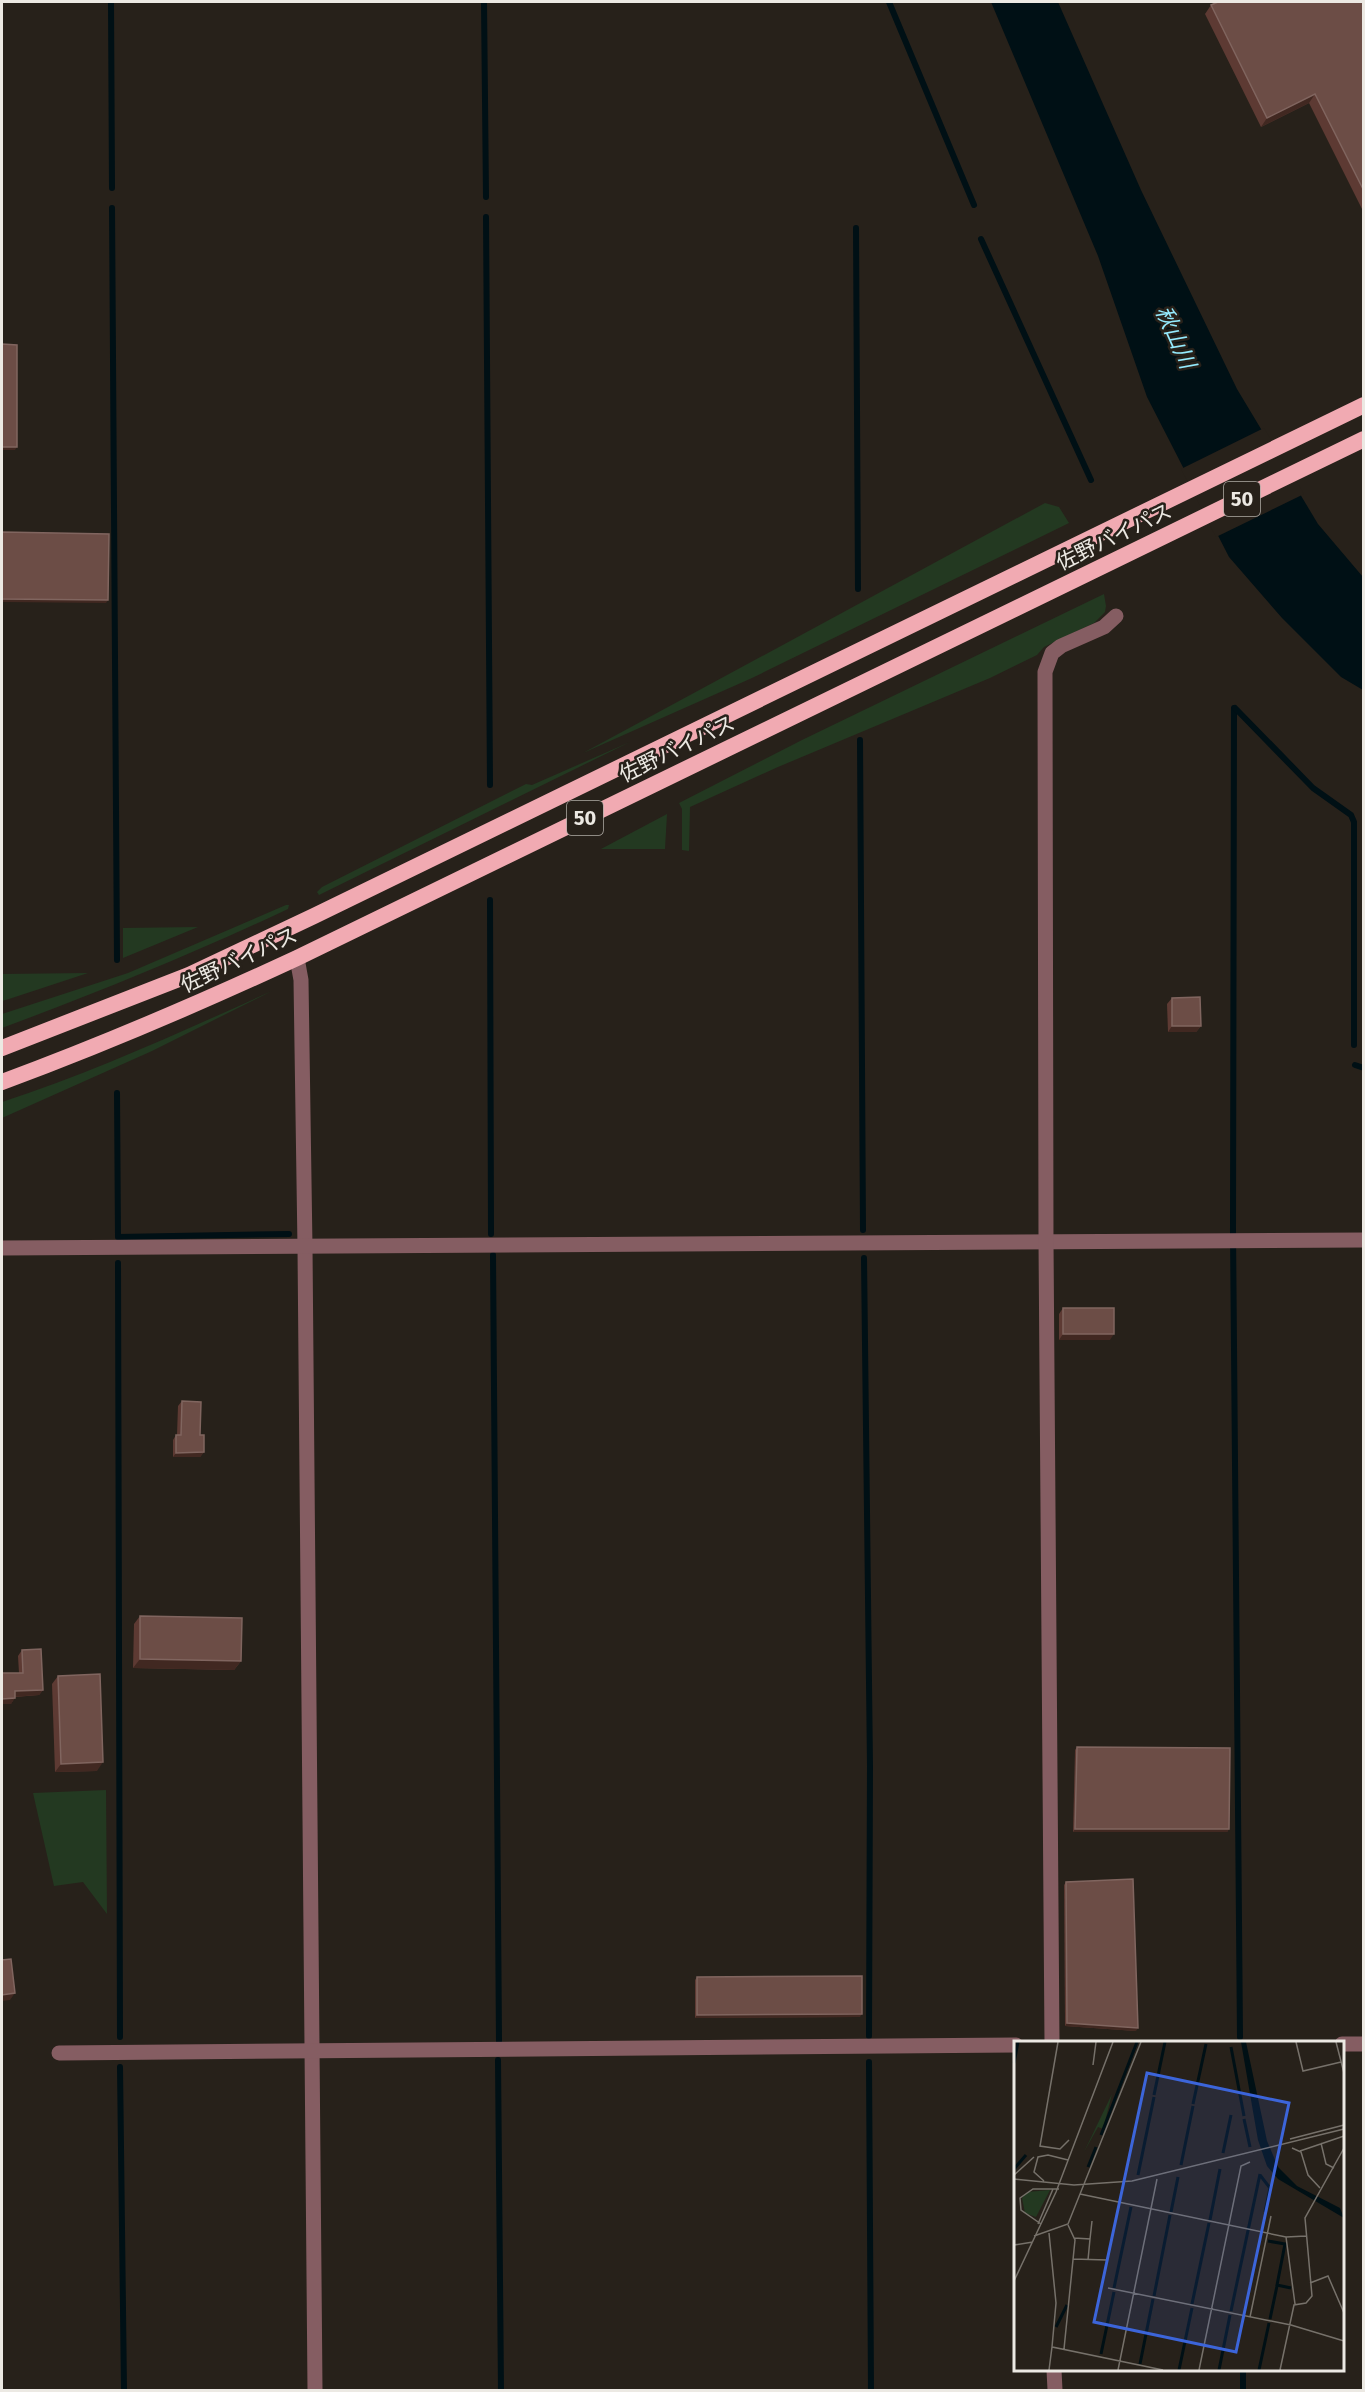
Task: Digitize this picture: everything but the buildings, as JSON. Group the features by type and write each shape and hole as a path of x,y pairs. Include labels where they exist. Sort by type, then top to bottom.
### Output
{"highway":[{"name":"佐野バイパス","path":"2,1048 200,970 1364,405"},
{"name":"佐野バイパス","path":"2,1082 84,1052 208,1000 297,958 1364,439"}],"street":[{"path":"1052,2041 1046,1241 1045,672 1052,653 1061,646 1104,627 1116,616"},
{"path":"297,958 301,980 305,1247 315,2391"},
{"path":"2,1248 1364,1240"},
{"path":"1344,2044 1364,2044"},
{"path":"59,2053 1014,2045"},
{"path":"1054,2371 1054,2391"}],"green space":[{"path":"1045,503 1059,507 1069,523 752,678 583,753"},
{"path":"1104,594 1105,612 1094,623 1044,647 1037,655 990,678 778,767 690,807 689,851 682,850 682,809 679,803 802,740"},
{"path":"630,742 319,895 317,892 322,887 526,784 532,785"},
{"path":"667,814 665,849 601,849"},
{"path":"289,905 288,909 182,956 2,1028 2,1014 128,973"},
{"path":"198,927 123,958 123,928"},
{"path":"88,973 9,999 2,1001 2,974"},
{"path":"272,991 152,1051 2,1118 2,1102 104,1064"},
{"path":"106,1790 107,1914 83,1882 54,1886 33,1793"}],"water":[{"name":"秋山川","path":"991,2 1058,2 1141,190 1237,389 1318,524 1363,577 1363,690 1341,677 1282,618 1229,557 1147,397 1098,256"}],"pier":[{"path":"1264,428 1304,494 1216,537 1181,469"}],"waterway":[{"path":"111,2 112,188"},
{"path":"484,2 486,197"},
{"path":"889,2 974,205"},
{"path":"112,208 117,960"},
{"path":"486,217 490,785"},
{"path":"856,228 858,589"},
{"path":"981,239 1091,480"},
{"path":"1234,708 1233,1232 1240,2037"},
{"path":"1235,708 1313,788 1351,815 1354,822 1354,1045"},
{"path":"860,740 863,1230"},
{"path":"490,900 491,1234"},
{"path":"1355,1065 1364,1068"},
{"path":"117,1093 118,1237 289,1234"},
{"path":"493,1255 499,2041"},
{"path":"864,1258 870,1766 869,2036"},
{"path":"118,1263 120,2037"},
{"path":"498,2060 501,2390"},
{"path":"869,2062 871,2390"},
{"path":"120,2067 124,2390"},
{"path":"1243,2371 1243,2390"}]}
